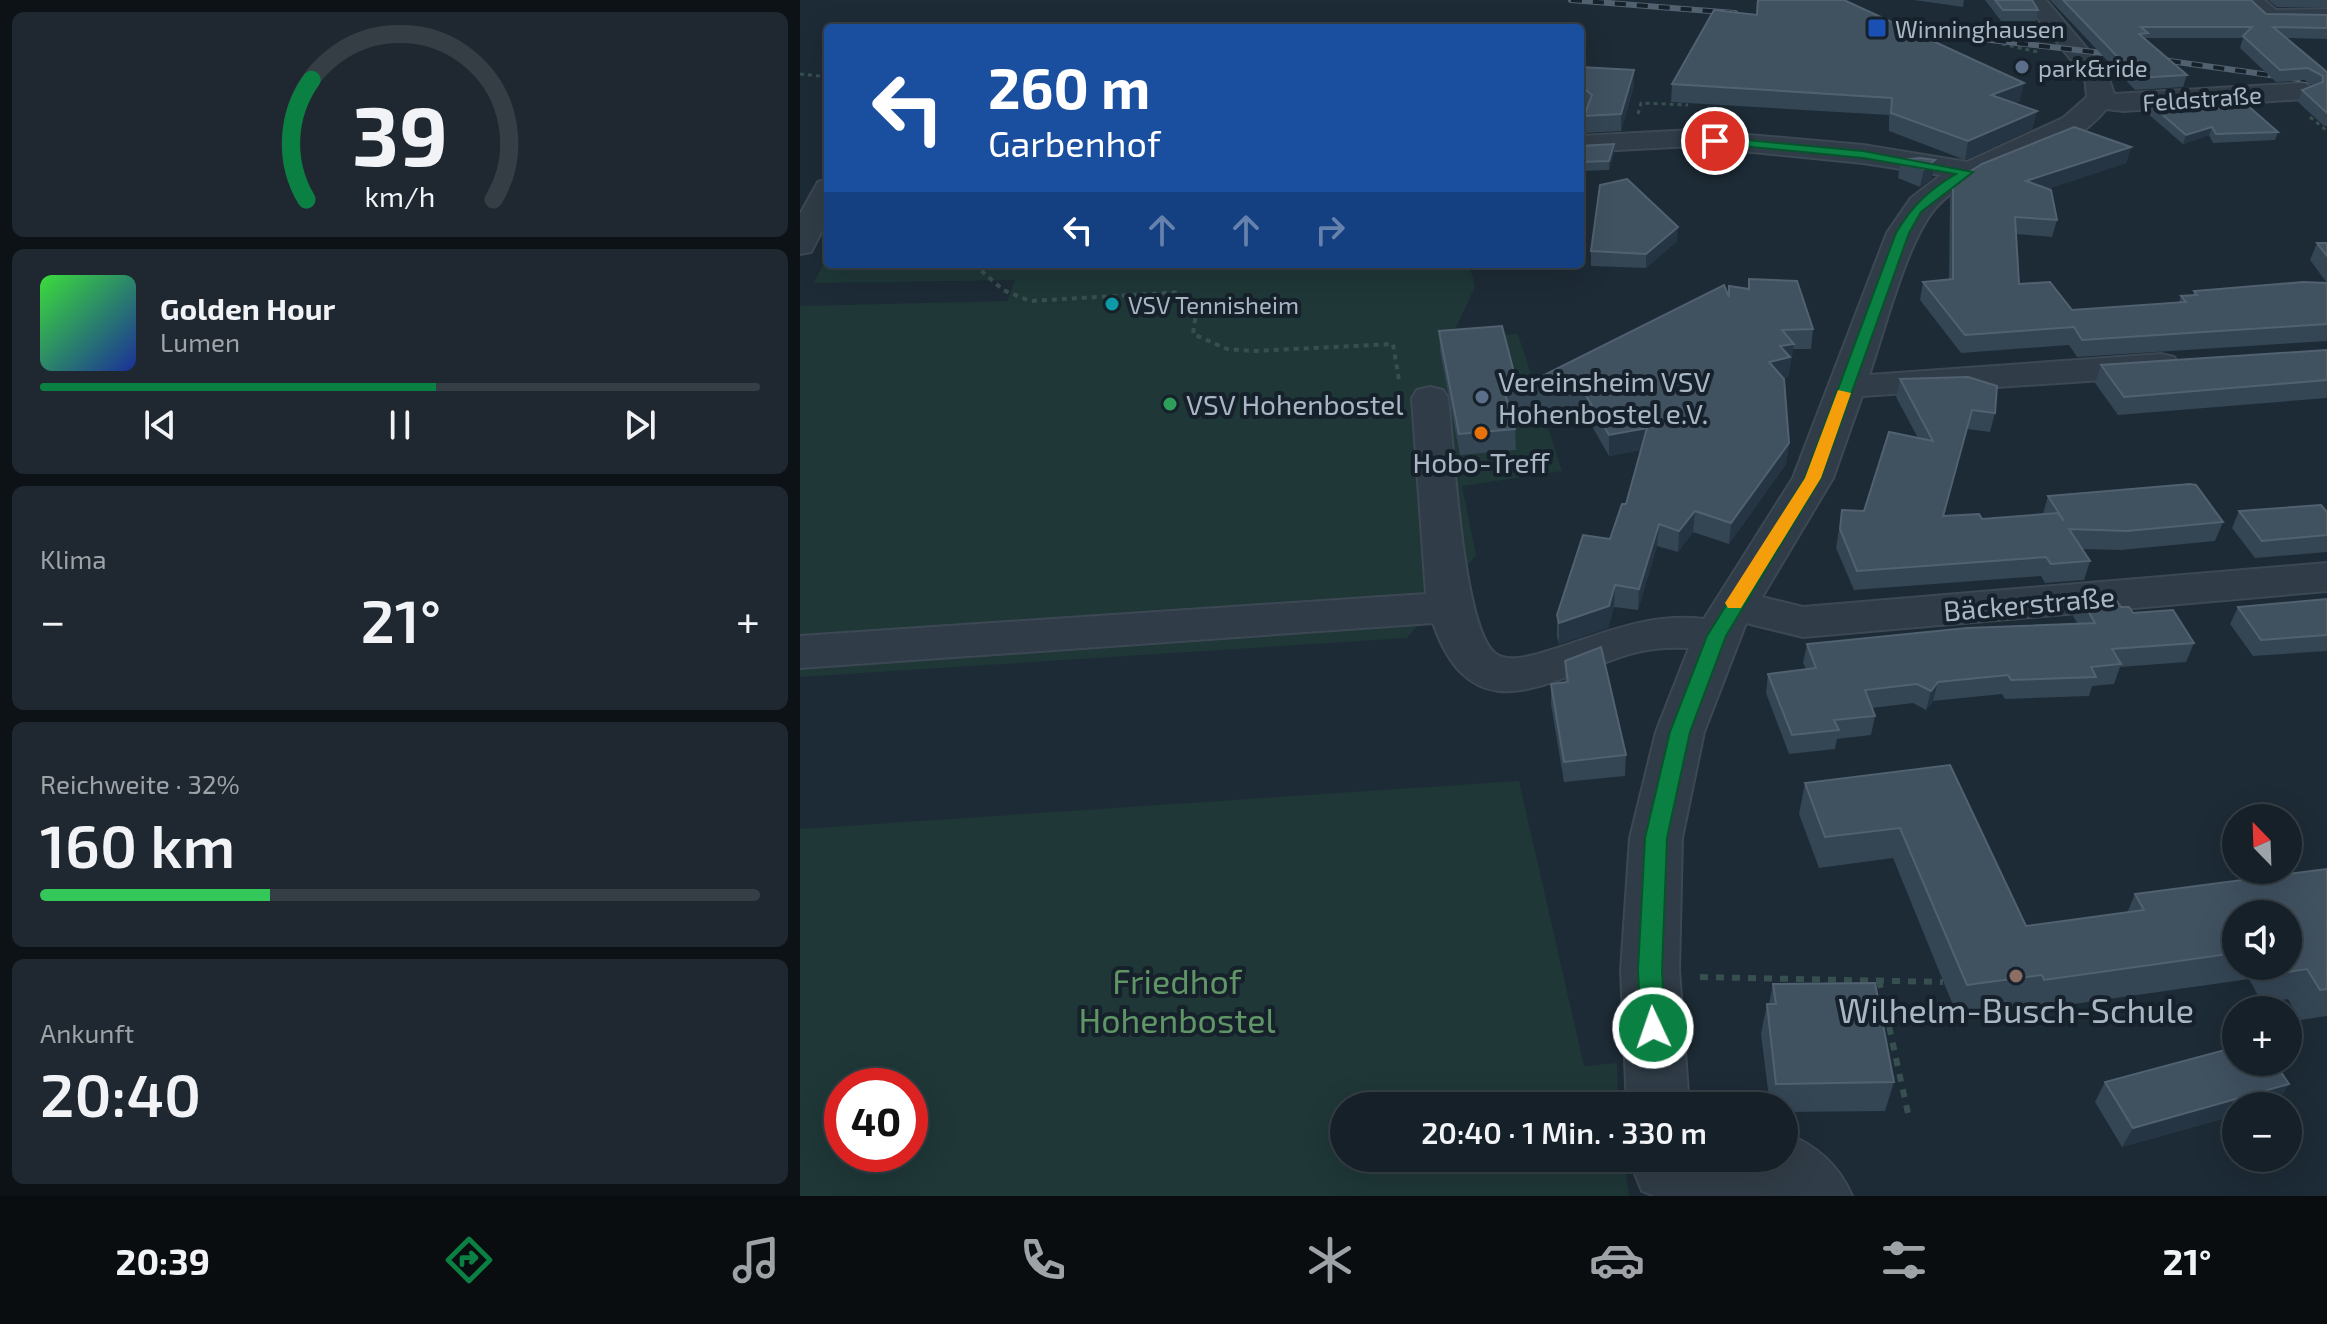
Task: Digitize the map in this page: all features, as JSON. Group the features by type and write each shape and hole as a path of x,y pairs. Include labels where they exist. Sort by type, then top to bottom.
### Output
{"street":[{"path":"1657,1092 1650,970 1656,838 1680,732 1724,620 1813,478 1903,233 1916,210 1938,189 1967,172 2067,127 2091,112 2099,100 2101,89 2097,76 2034,0"},
{"path":"2250,0 2270,17 2327,16"},
{"name":"Feldstraße","path":"2099,100 2123,103 2304,91"},
{"path":"1584,144 1693,138 1863,154 1967,172"},
{"path":"800,245 824,196"},
{"path":"1847,383 1871,386 2201,362"},
{"name":"Bäckerstraße","path":"1430,398 1449,607 1469,656 1489,672 1521,675 1621,640 1724,620 1803,622 2327,577"},
{"path":"800,652 1449,607"},
{"path":"1666,1174 1785,1164 1819,1196"}],"path":[{"path":"2002,44 2048,53"},
{"path":"800,74 824,77"},
{"path":"1638,118 1641,103 1688,105"},
{"path":"978,268 1003,290 1030,301 1180,292 1196,313 1193,334 1227,349 1393,344 1402,400 1430,398"},
{"path":"1691,977 1943,982"},
{"path":"1879,980 1909,1118"}],"green space":[{"name":"VSV Hohenbostel","path":"824,262 824,268 1470,268 1475,287 1451,338 1518,334 1562,471 1462,486 1476,555 1407,638 800,677 800,306 1007,301 1015,280 814,283"},
{"name":"Friedhof Hohenbostel","path":"1519,781 1584,1066 1617,1063 1618,1092 1330,1092 1330,1172 1626,1172 1629,1196 800,1196 800,829"}],"building":[{"path":"1758,0 1844,0 2024,83 1991,95 2037,111 1968,141 1891,113 1892,98 1672,84 1714,10 1757,15"},
{"path":"1995,0 2032,0 2038,10 2003,10"},
{"path":"2063,0 2251,0 2266,14 2327,15 2327,28 2273,27 2327,72 2327,113 2302,90 2323,82 2323,76 2308,68 2280,70 2243,36 2252,27 2141,27 2148,33 2139,34 2187,75 2138,78"},
{"path":"1584,67 1634,70 1621,114 1584,116 1592,95 1584,88"},
{"path":"2239,98 2278,132 2216,134 2212,127 2186,135 2150,104"},
{"path":"2074,127 2131,147 2026,181 2051,190 2057,220 2015,217 2019,284 2050,282 2072,310 2186,302 2181,296 2197,295 2194,291 2303,282 2327,283 2327,324 2082,340 2074,327 1965,335 1923,282 1953,279 1953,182 1982,164"},
{"path":"1614,144 1609,161 1584,162 1584,146"},
{"path":"1901,160 1935,160 1924,169"},
{"path":"1627,179 1678,227 1646,254 1591,251 1600,185"},
{"path":"2317,243 2327,243 2327,256"},
{"path":"1749,279 1797,281 1813,329 1782,330 1794,344 1780,346 1790,357 1769,362 1784,379 1789,443 1731,523 1695,511 1679,531 1659,524 1639,589 1615,585 1609,606 1559,623 1557,615 1583,535 1610,539 1622,504 1626,504 1647,428 1609,435 1581,387 1504,390 1515,429 1459,434 1439,331 1502,326 1518,388 1724,285 1729,297 1729,286 1749,289"},
{"path":"2327,350 2327,380 2124,397 2101,365"},
{"path":"1968,377 1997,386 1995,413 1972,410 1943,516 1979,514 1982,519 2058,513 2064,521 2048,496 2190,484 2196,485 2223,522 2127,531 2069,529 2090,561 2051,564 2046,557 1857,571 1840,529 1842,510 1864,511 1889,432 1933,441 1900,379"},
{"path":"2321,505 2327,512 2327,535 2262,541 2239,511"},
{"path":"2112,594 2121,607 2129,607 2133,613 2173,610 2194,643 2112,649 2121,664 2091,667 2096,677 2011,680 2008,675 1938,682 1931,691 1917,684 1865,690 1875,716 1834,720 1839,730 1792,735 1768,674 1816,668 1807,644 1967,628 2095,623 2080,597"},
{"path":"2327,599 2327,635 2261,640 2238,607"},
{"path":"1601,647 1626,755 1564,762 1551,684 1568,682 1565,661"},
{"path":"1950,765 2026,926 2144,910 2135,894 2222,883 2302,884 2302,872 2327,869 2327,989 2320,990 2307,969 2302,970 2302,900 2222,900 2222,955 2044,980 2042,975 1967,985 1900,828 1825,837 1805,783"},
{"path":"1875,983 1894,1082 1776,1084 1767,1004 1776,1004 1773,984"},
{"path":"2222,1051 2222,1076 2284,1076 2289,1084 2261,1092 2222,1092 2222,1103 2133,1128 2105,1082"}],"railway":[{"path":"1571,0 1735,13"},
{"path":"1886,28 2120,55"},
{"path":"2148,58 2327,83"}],"slow traffic":[{"path":"1734,603 1813,478 1844,393"}],"place":[{"name":"Winninghausen","path":"1877,28"},
{"name":"park&ride","path":"2022,67"},
{"name":"VSV Tennisheim","path":"1112,304"},
{"name":"Vereinsheim VSV Hohenbostel e.V.","path":"1482,397"},
{"name":"VSV Hohenbostel","path":"1170,404"},
{"name":"Hobo-Treff","path":"1481,433"},
{"name":"Wilhelm-Busch-Schule","path":"2016,976"}],"route":[{"path":"1653,1028 1650,970 1656,838 1680,732 1716,636 1813,478 1903,233 1916,210 1938,189 1967,172 1953,167 1863,154 1715,141"}]}
